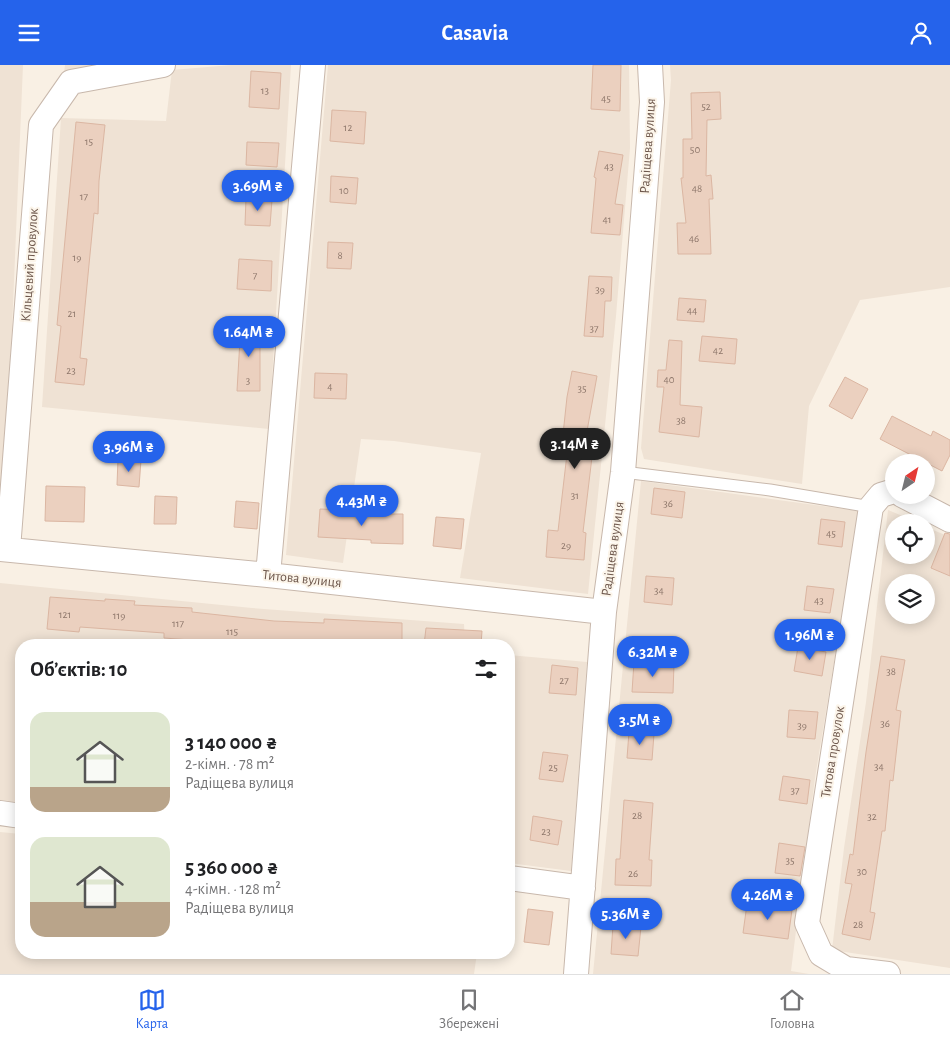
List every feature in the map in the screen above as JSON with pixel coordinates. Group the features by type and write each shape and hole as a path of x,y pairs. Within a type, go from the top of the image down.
{"street":[{"name":"Кільцевий провулок","path":"4,549 41,125 71,82 163,65"},
{"path":"268,575 312,65"},
{"name":"Радіщева вулиця","path":"576,974 604,612 623,471 652,102 650,65"},
{"path":"871,507 881,495 885,494"},
{"path":"919,504 950,520"},
{"name":"Титова провулок","path":"871,507 807,923 821,954 846,969 888,974"},
{"name":"Титова вулиця","path":"4,549 268,575 604,612"},
{"path":"0,813 15,815"},
{"path":"515,879 583,888"}],"lane":[{"path":"623,471 770,490 871,507"}],"shaded area":[{"path":"0,65 23,65 4,521 0,521"},
{"path":"65,65 103,65 64,73"},
{"path":"231,65 291,65 269,429 42,407 61,118 166,121 172,70"},
{"path":"328,65 629,65 630,148 616,316 588,594 460,578 481,453 394,441 361,439 343,563 286,555"},
{"path":"670,65 950,65 950,287 860,300 809,406 802,484 644,459 641,448 671,80"},
{"path":"641,481 859,511 815,778 791,971 809,974 593,974"},
{"path":"888,510 898,514 888,514"},
{"path":"935,531 950,537 950,968 832,950 844,848 866,702 885,536 885,564 935,564"},
{"path":"0,583 252,608 464,624 465,639 15,639 15,803 0,801"},
{"path":"515,656 587,662 571,871 515,864"},
{"path":"0,832 15,833 15,959 476,959 474,974 0,974"}],"building":[{"path":"593,65 621,65 620,111 591,109"},
{"path":"251,71 281,73 279,109 249,107"},
{"path":"720,92 721,119 707,120 706,176 711,175 713,199 709,199 711,254 678,254 677,223 686,223 681,178 683,178 683,139 692,139 691,93"},
{"path":"332,110 366,112 364,144 330,141"},
{"path":"76,122 105,125 99,181 98,214 94,213 80,358 87,359 84,385 55,382 61,326 57,325"},
{"path":"247,142 279,143 277,167 246,165"},
{"path":"599,151 623,155 615,204 623,205 620,235 591,233 596,178 594,177"},
{"path":"331,176 358,178 356,204 330,202"},
{"path":"246,198 272,200 270,226 245,225"},
{"path":"328,242 353,243 351,269 327,268"},
{"path":"239,259 272,261 271,291 237,289"},
{"path":"589,276 612,277 611,301 605,301 603,337 584,336"},
{"path":"679,298 706,300 704,322 677,320"},
{"path":"241,322 260,322 260,391 237,391"},
{"path":"702,336 737,339 735,364 699,361"},
{"path":"669,340 682,341 680,405 702,407 699,437 659,432 664,387 657,387 658,370 666,370"},
{"path":"572,371 597,376 587,431 598,432 595,457 592,457 583,532 586,533 584,560 546,557 548,530 558,531 567,454 561,453"},
{"path":"315,373 347,374 346,399 314,398"},
{"path":"845,377 868,389 852,419 829,406"},
{"path":"892,416 931,436 933,431 950,440 950,455 942,471 935,467 935,454 909,454 880,439"},
{"path":"118,459 141,460 139,487 117,485"},
{"path":"46,486 85,487 84,522 45,521"},
{"path":"654,488 685,492 682,518 651,514"},
{"path":"155,496 177,497 176,524 154,524"},
{"path":"236,501 259,503 257,529 234,527"},
{"path":"320,509 347,510 347,514 403,514 403,544 371,543 371,540 318,537"},
{"path":"436,517 464,519 461,549 433,546"},
{"path":"821,519 845,522 842,547 818,544"},
{"path":"945,533 950,534 950,576 931,568 933,564 935,564 935,558"},
{"path":"646,576 674,578 672,605 644,602"},
{"path":"807,586 834,589 830,613 804,610"},
{"path":"50,597 135,601 134,605 192,608 192,612 274,621 324,623 324,619 402,623 402,639 177,639 164,638 164,633 80,627 79,632 47,629"},
{"path":"426,628 482,631 481,639 425,639"},
{"path":"798,647 826,652 822,676 794,671"},
{"path":"881,656 905,660 896,710 901,711 893,781 890,780 885,831 882,831 870,912 875,913 870,940 842,934 852,884 845,883 850,854 853,855"},
{"path":"634,662 674,664 673,693 632,692"},
{"path":"552,665 578,668 576,695 549,693"},
{"path":"789,710 818,712 815,739 787,737"},
{"path":"629,732 654,734 652,760 627,758"},
{"path":"543,752 568,755 563,782 539,779"},
{"path":"783,776 810,780 807,804 779,800"},
{"path":"624,800 653,803 649,860 652,860 651,886 615,885 616,859 620,859"},
{"path":"533,816 562,821 558,845 530,840"},
{"path":"779,843 805,847 800,876 775,873"},
{"path":"747,904 792,910 788,939 743,933"},
{"path":"528,909 553,912 549,945 524,942"},
{"path":"613,925 641,927 638,956 611,954"}]}
